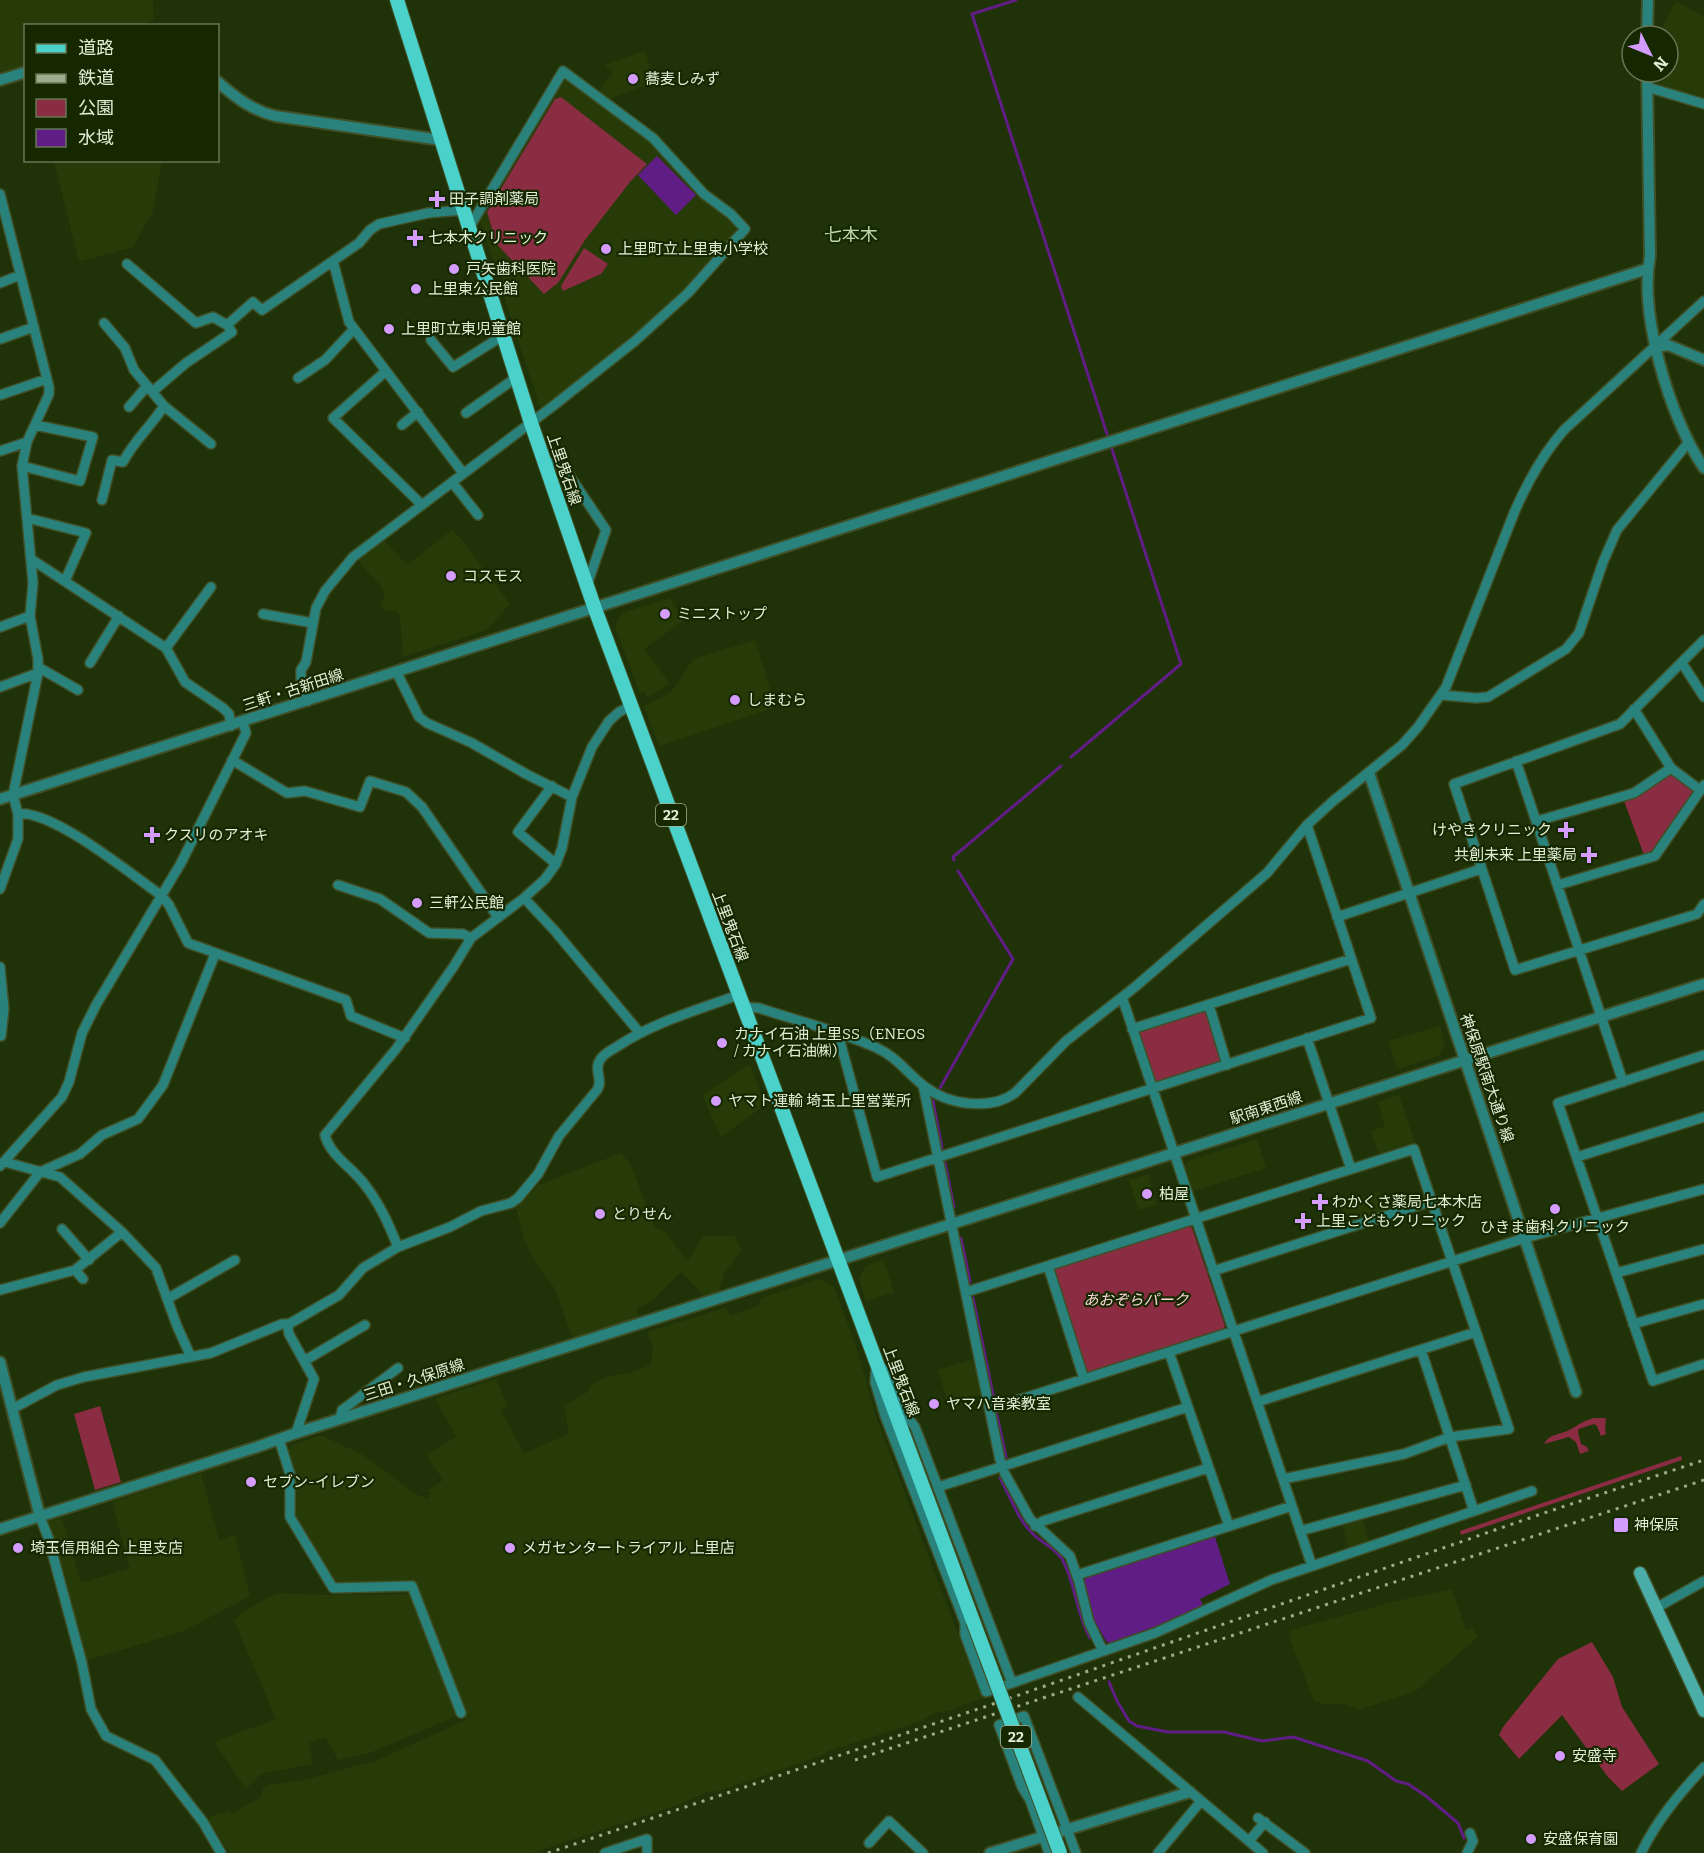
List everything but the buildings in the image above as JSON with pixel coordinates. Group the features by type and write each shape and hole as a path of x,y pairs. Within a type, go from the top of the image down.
{"main road":[{"name":"上里鬼石線","path":"397,0 531,423 595,609 1060,1853"},
{"path":"1640,1573 1704,1711"}],"street":[{"path":"1647,24 1648,0"},
{"path":"308,701 300,678 301,670 306,662 320,597 353,557 608,363 688,293 745,229 731,214 704,194 653,138 563,71 469,228"},
{"path":"0,80 24,73"},
{"path":"219,83 245,104 260,112 441,140"},
{"path":"1704,104 1647,87 1650,255 1647,270 1648,297 1656,346 1669,395 1688,443 1704,468"},
{"path":"0,194 49,394 27,442 22,466 33,583 30,616 38,670 13,795 18,814 18,839 0,889"},
{"path":"226,326 253,302 262,310 359,243 370,230 379,224 428,213 463,210"},
{"path":"333,261 346,314 354,330 463,473"},
{"path":"127,264 196,322 213,317 232,332 149,389 129,407"},
{"name":"三軒・古新田線","path":"0,799 1647,270"},
{"path":"0,283 20,275"},
{"path":"12,1410 46,1390 84,1377 211,1353 282,1324 289,1324 339,1295 363,1268 398,1247 450,1227 481,1211 511,1203 538,1174 559,1136 600,1086 597,1067 599,1061 639,1032 740,1001 878,1048 940,1096 982,1104 1006,1100 1066,1041 1122,997 1267,873 1307,825 1402,745 1418,727 1450,678 1514,513 1548,448 1564,430 1704,301"},
{"path":"104,323 125,348 134,370 164,406 211,444"},
{"path":"0,339 34,327"},
{"path":"298,378 325,360 354,330"},
{"path":"431,340 453,368 504,335"},
{"path":"1656,346 1668,345 1704,360"},
{"path":"386,371 333,418 422,505"},
{"path":"466,413 517,377"},
{"path":"0,395 47,379"},
{"path":"102,500 112,460 123,462 133,444 153,423 164,406"},
{"path":"402,425 418,412"},
{"path":"22,466 80,481 93,437 35,425"},
{"path":"0,451 27,442"},
{"path":"1441,695 1476,699 1488,697 1566,649 1579,633 1603,562 1617,530 1688,443"},
{"path":"545,463 558,462 563,466 606,530 587,585"},
{"path":"452,482 478,515"},
{"path":"27,518 86,533 65,581"},
{"path":"31,559 166,648 185,682 223,708 229,714 231,726"},
{"path":"166,648 211,587"},
{"path":"263,614 313,622"},
{"path":"0,627 30,616"},
{"path":"90,663 119,616"},
{"path":"1704,640 1620,724 1454,784 1515,970 1697,914 1704,904"},
{"path":"1682,663 1704,697"},
{"path":"0,687 38,670"},
{"path":"38,670 78,690"},
{"path":"397,673 419,717 427,723 472,743 572,797"},
{"path":"398,1247 382,1211 364,1184 327,1146 325,1135 405,1038 471,938 497,916 524,898 545,879 556,864 562,848 572,797 600,732 619,712 631,706"},
{"path":"1558,885 1655,856 1702,788 1671,768 1634,709"},
{"path":"191,1357 156,1268 123,1232 60,1177 2,1164 62,1097 69,1082 82,1033 96,1005 194,838 246,733 243,722"},
{"path":"232,760 288,793 305,791 360,807 370,781 406,792 422,807 497,916"},
{"path":"1516,761 1623,1082"},
{"path":"1537,821 1634,793 1671,768"},
{"name":"神保原駅南大通り線","path":"1369,773 1576,1392"},
{"path":"552,786 518,832 556,864"},
{"path":"18,814 31,815 72,832 162,896 188,943 346,1000 351,1016 405,1038"},
{"path":"838,1034 877,1177 1371,1018 1307,825"},
{"path":"1337,917 1481,868"},
{"path":"338,885 380,899 429,933 463,934 471,938"},
{"path":"524,898 639,1032"},
{"path":"0,1223 40,1172 80,1154 102,1135 138,1119 164,1084 215,954"},
{"path":"1132,1029 1351,959"},
{"path":"0,967 1,1036"},
{"name":"駅南東西線","path":"838,1262 1704,984"},
{"path":"1122,997 1312,1566"},
{"path":"1209,1005 1227,1065"},
{"path":"1307,1038 1351,1169"},
{"path":"1704,1055 1558,1103 1653,1382 1704,1364"},
{"path":"923,1085 1002,1467 1035,1526 1070,1556 1089,1622 1103,1651"},
{"path":"1577,1157 1704,1117"},
{"path":"966,1292 1414,1149 1509,1429 1450,1437 1404,1455 1283,1479"},
{"path":"990,1409 1525,1238 1704,1189"},
{"path":"1213,1271 1432,1201"},
{"path":"62,1229 89,1260"},
{"path":"0,1290 75,1270 123,1232"},
{"path":"1616,1273 1704,1249"},
{"path":"167,1299 235,1260"},
{"name":"三田・久保原線","path":"0,1529 838,1262"},
{"path":"1048,1266 1084,1379"},
{"path":"75,1270 84,1279"},
{"path":"1633,1324 1704,1304"},
{"path":"289,1324 289,1334 314,1379 296,1433"},
{"path":"304,1361 365,1325"},
{"path":"1257,1402 1476,1332"},
{"path":"1421,1350 1474,1511"},
{"path":"1169,1352 1229,1526"},
{"path":"0,1362 40,1517 48,1536 82,1663 91,1709 106,1736 155,1760 203,1822 221,1853"},
{"path":"877,1363 888,1374 905,1414 915,1427 1012,1683"},
{"path":"877,1363 875,1382 885,1416 965,1623 966,1638 986,1692 1155,1633 1271,1580 1532,1491"},
{"path":"340,1419 342,1410 398,1368"},
{"path":"938,1488 1188,1407"},
{"path":"279,1439 290,1474 290,1517 333,1588 412,1586 461,1713"},
{"path":"1035,1526 1042,1521 1208,1468"},
{"path":"1300,1531 1466,1485"},
{"path":"1077,1575 1292,1506"},
{"path":"1656,1608 1704,1581"},
{"path":"1078,1697 1263,1853"},
{"path":"1049,1853 999,1725 1024,1716 1076,1853"},
{"path":"1641,1853 1653,1828 1704,1767"},
{"path":"990,1853 1190,1792"},
{"path":"1158,1853 1201,1801"},
{"path":"1249,1841 1262,1820 1305,1853"},
{"path":"869,1843 889,1821 923,1853"},
{"path":"1467,1853 1473,1841 1470,1833"},
{"path":"605,1853 647,1839 647,1853"}],"shaded area":[{"path":"0,0 153,0 154,20 144,24 24,24 24,65 0,74"},
{"path":"1676,1 1704,17 1704,101 1656,86 1656,84 1680,84 1680,24 1664,24"},
{"path":"645,51 655,82 608,99 598,91 613,72 604,65"},
{"name":"上里町立上里東小学校","path":"566,77 651,142 739,227 739,231 685,290 635,335 541,411 502,290 505,288 499,269 496,269 479,217 562,78"},
{"path":"54,162 162,162 153,211 133,247 79,262"},
{"path":"452,530 510,604 487,630 403,657 400,617 397,612 381,609 383,589 357,559 384,540 407,565"},
{"path":"670,598 683,621 644,649 670,683 647,698 644,692 640,694 615,627 622,613"},
{"path":"755,640 776,707 659,746 644,706 666,695 675,687 693,659"},
{"path":"1440,1026 1445,1043 1439,1056 1397,1069 1388,1041"},
{"path":"750,1064 765,1105 721,1137 702,1095"},
{"path":"1399,1095 1415,1143 1379,1154 1371,1131 1385,1126 1378,1102"},
{"path":"1257,1139 1266,1168 1193,1191 1185,1165 1187,1161"},
{"path":"621,1153 631,1165 655,1227 666,1232 687,1261 704,1236 735,1236 741,1251 724,1273 719,1292 705,1296 681,1272 651,1302 637,1308 639,1317 575,1338 571,1335 555,1289 536,1263 524,1239 516,1207 539,1185"},
{"path":"1148,1174 1157,1204 1139,1210 1129,1180"},
{"path":"1380,1191 1386,1211 1347,1223 1341,1204"},
{"path":"884,1260 894,1292 866,1301 859,1279 865,1266"},
{"path":"819,1279 834,1287 857,1349 877,1419 982,1698 757,1778 715,1792 710,1791 680,1804 532,1853 229,1853 209,1820 211,1816 229,1811 231,1814 261,1797 263,1789 268,1785 304,1780 375,1761 466,1720 415,1584 334,1584 296,1519 294,1477 288,1451 292,1445 321,1435 363,1455 416,1494 428,1499 431,1493 427,1491 443,1480 426,1455 456,1437 435,1398 496,1379 507,1406 501,1410 524,1453 569,1434 564,1406 589,1391 590,1386 606,1377 633,1372 650,1365 653,1349 647,1332 724,1308 732,1315 758,1306 761,1298"},
{"path":"975,1358 982,1394 948,1404 938,1370"},
{"path":"201,1473 219,1540 235,1535 250,1596 184,1631 85,1661 48,1521 62,1518 81,1583 130,1568 112,1502"},
{"path":"1362,1516 1369,1542 1348,1548 1342,1522"},
{"path":"1452,1589 1466,1630 1473,1628 1478,1637 1421,1687 1414,1692 1358,1710 1345,1704 1324,1704 1314,1701 1289,1638 1291,1630 1392,1602"},
{"path":"280,1593 408,1594 412,1597 456,1713 455,1717 372,1752 338,1760 326,1737 309,1743 313,1764 261,1774 246,1789 214,1742 276,1719 234,1620 242,1613"}],"green space":[{"path":"561,97 647,164 585,240 558,283 544,294 488,235 492,229 487,212 555,99"},
{"path":"584,248 608,264 601,274 563,291 561,286"},
{"path":"1671,772 1694,788 1695,794 1652,852 1644,855 1624,801"},
{"path":"1203,1011 1207,1013 1222,1059 1220,1063 1158,1083 1154,1081 1139,1035 1141,1031"},
{"name":"あおぞらパーク","path":"1188,1226 1192,1228 1225,1326 1223,1330 1090,1372 1086,1370 1054,1272 1056,1268"},
{"path":"100,1406 121,1482 95,1490 74,1414"},
{"path":"1594,1418 1606,1418 1606,1434 1601,1436 1594,1424 1579,1429 1581,1444 1589,1451 1580,1454 1576,1442 1569,1437 1544,1444 1553,1436"},
{"path":"1681,1456 1682,1460 1461,1535 1460,1531"},
{"path":"1592,1642 1613,1677 1622,1707 1659,1764 1622,1791 1608,1777 1562,1715 1519,1759 1499,1735 1558,1659"}],"water":[{"path":"657,156 696,195 676,215 638,175"},
{"path":"1215,1537 1230,1584 1200,1599 1203,1605 1154,1627 1109,1643 1106,1641 1094,1620 1084,1580 1087,1577"}],"waterway":[{"path":"1016,0 972,14 1181,664 1071,757"},
{"path":"954,860 953,857 1061,766"},
{"path":"940,1088 1013,959 958,871"},
{"path":"933,1101 942,1148"},
{"path":"945,1163 954,1207"},
{"path":"961,1238 970,1282"},
{"path":"973,1298 994,1399"},
{"path":"997,1415 1006,1457"},
{"path":"1000,1478 1028,1528 1062,1559 1090,1638"},
{"path":"1109,1682 1129,1721 1137,1726 1168,1732 1224,1732 1262,1741 1293,1737 1368,1761 1396,1781 1408,1784 1426,1796 1458,1823 1464,1838"}],"railway":[{"path":"548,1853 993,1704 1544,1513 1704,1460"},
{"path":"855,1760 1704,1480"}],"place":[{"name":"蕎麦しみず","path":"633,79"},
{"name":"田子調剤薬局","path":"437,199"},
{"name":"七本木クリニック","path":"415,238"},
{"name":"上里町立上里東小学校","path":"606,249"},
{"name":"戸矢歯科医院","path":"454,269"},
{"name":"上里東公民館","path":"416,289"},
{"name":"上里町立東児童館","path":"389,329"},
{"name":"コスモス","path":"451,576"},
{"name":"ミニストップ","path":"665,614"},
{"name":"しまむら","path":"735,700"},
{"name":"けやきクリニック","path":"1566,830"},
{"name":"クスリのアオキ","path":"152,835"},
{"name":"共創未来 上里薬局","path":"1589,855"},
{"name":"三軒公民館","path":"417,903"},
{"name":"カナイ石油 上里SS（ENEOS / カナイ石油㈱）","path":"722,1043"},
{"name":"ヤマト運輸 埼玉上里営業所","path":"716,1101"},
{"name":"柏屋","path":"1147,1194"},
{"name":"わかくさ薬局七本木店","path":"1320,1202"},
{"name":"ひきま歯科クリニック","path":"1555,1209"},
{"name":"とりせん","path":"600,1214"},
{"name":"上里こどもクリニック","path":"1303,1221"},
{"name":"ヤマハ音楽教室","path":"934,1404"},
{"name":"セブン-イレブン","path":"251,1482"},
{"name":"神保原","path":"1621,1525"},
{"name":"埼玉信用組合 上里支店","path":"18,1548"},
{"name":"メガセンタートライアル 上里店","path":"510,1548"},
{"name":"安盛寺","path":"1560,1756"},
{"name":"安盛保育園","path":"1531,1839"}],"district":[{"name":"七本木","path":"851,235"}]}
